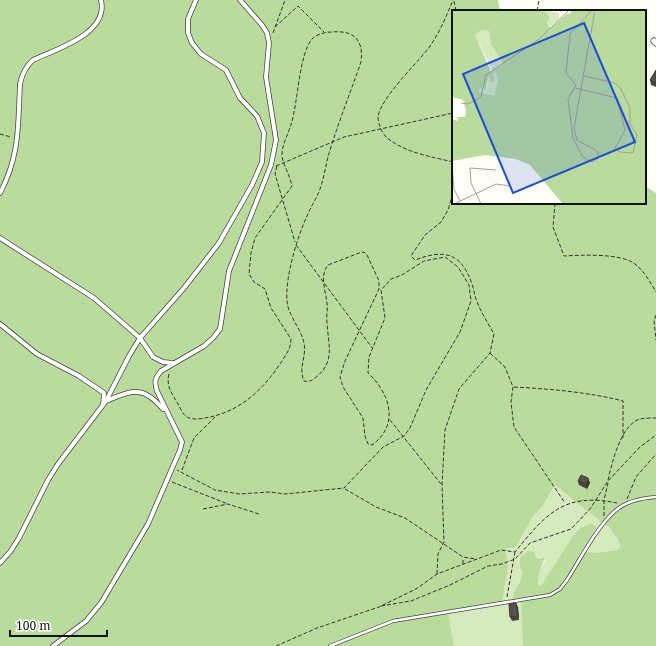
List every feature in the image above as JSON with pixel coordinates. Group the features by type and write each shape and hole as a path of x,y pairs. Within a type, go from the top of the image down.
{"street":[{"path":"0,193 12,168 18,138 20,84 22,75 27,65 33,60 90,31 98,23 101,12 101,0"},
{"path":"0,563 10,552 19,538 48,480 58,464 90,424 104,403 140,338 184,288 219,243 252,185 262,162 264,133 257,116 240,98 226,70 201,54 192,43 188,33 188,19 196,0"},
{"path":"53,646 86,621 101,603 148,524 180,450 182,442 167,414 155,384 157,376 162,371 204,346 214,338 220,329 229,271 271,165 276,140 266,77 270,43 267,33 262,25 240,0"},
{"path":"0,238 94,298 140,338 153,357 164,362 174,364"},
{"path":"0,324 20,338 36,354 79,376 104,393 104,403"},
{"path":"104,403 131,391 140,392 153,397 167,414"}],"lane":[{"path":"330,646 393,620 505,604 550,595 560,589 606,522 616,511 641,498 656,497"}],"path":[{"path":"270,43 285,0"},
{"path":"453,0 456,10"},
{"path":"452,162 414,152 390,140 380,129 378,117 383,103 429,48 444,21 453,0"},
{"path":"537,10 539,0"},
{"path":"275,27 298,6 324,32"},
{"path":"169,372 167,380 170,390 184,415 188,418 200,419 216,416 233,410 252,398 275,373 289,350 291,339 271,308 265,288 254,282 249,274 250,253 255,238 292,186 282,156 296,108 304,58 312,39 324,32 345,31 352,35 362,52 361,62 332,142 321,188 307,214 295,244 287,284 287,301 304,340 305,349 302,375 304,381 312,381 321,374 327,366 330,352 327,304 323,281 325,269 328,265 364,252 367,255 378,281 379,288 345,361 340,377 343,387 363,418 365,436 368,444 372,445 378,441 387,430 390,420 386,394 378,382 368,373 369,357 385,318 381,290 386,283 424,261 445,257 450,259 458,267 469,285 471,301 460,332 426,390 410,428 404,436 383,447 344,488"},
{"path":"271,165 277,166 344,137 452,113"},
{"path":"0,134 18,138"},
{"path":"277,166 276,174 295,244 373,349"},
{"path":"437,574 438,554 444,542 442,485 445,430 458,389 490,353 494,334 476,299 472,283 464,267 452,255 443,252 415,260 411,256 425,234 441,222 448,210 452,196"},
{"path":"555,204 553,227 564,256 614,257 634,263 648,277 656,292"},
{"path":"656,315 654,322 656,340"},
{"path":"490,353 505,367 513,387 510,402 514,427 565,504"},
{"path":"513,387 550,389 607,397 623,401 623,438"},
{"path":"181,471 194,438 216,416"},
{"path":"606,522 603,511 608,481 613,461 628,427 640,419 656,418"},
{"path":"390,420 442,485"},
{"path":"379,607 411,601 450,585 488,566 502,564 515,559 530,543 571,529 590,509 608,481 640,447 656,435"},
{"path":"505,604 515,559 515,552 546,516 565,504 587,499 604,500 625,505 636,477 656,454"},
{"path":"172,469 181,471 215,490 239,494 270,492 285,494 344,488 376,507 405,518 444,542 463,557 477,559"},
{"path":"167,480 228,504 259,514"},
{"path":"202,509 228,504"},
{"path":"276,646 318,628 379,607 416,589 437,574 462,564 501,550 515,552"},
{"path":"462,564 463,557"}],"green space":[{"path":"0,0 498,0 500,10 452,10 452,204 646,204 646,187 656,193 656,646 523,646 521,601 448,611 454,646 0,646","holes":["555,485 609,527 618,540 620,546 617,550 605,552 591,552 584,550 597,528 591,523 580,528 573,536 541,586 538,586 539,573 545,557 537,559 534,552 528,551 520,557 520,568 523,572 513,594 512,602 502,603 508,568 506,548 513,548 517,545 532,518 542,507"]},
{"path":"555,485 609,527 618,540 620,546 617,550 605,552 591,552 584,550 596,530 591,523 580,528 573,536 541,586 538,586 539,573 545,560 541,557 537,559 535,557 517,586 512,602 502,604 508,568 506,548 517,545 532,518 542,507"},
{"path":"522,601 523,646 454,646 448,611"}],"building":[{"path":"656,70 656,84 650,80"},
{"path":"581,475 588,478 586,484 578,481"},
{"path":"516,603 518,616 510,617 509,604"}]}
